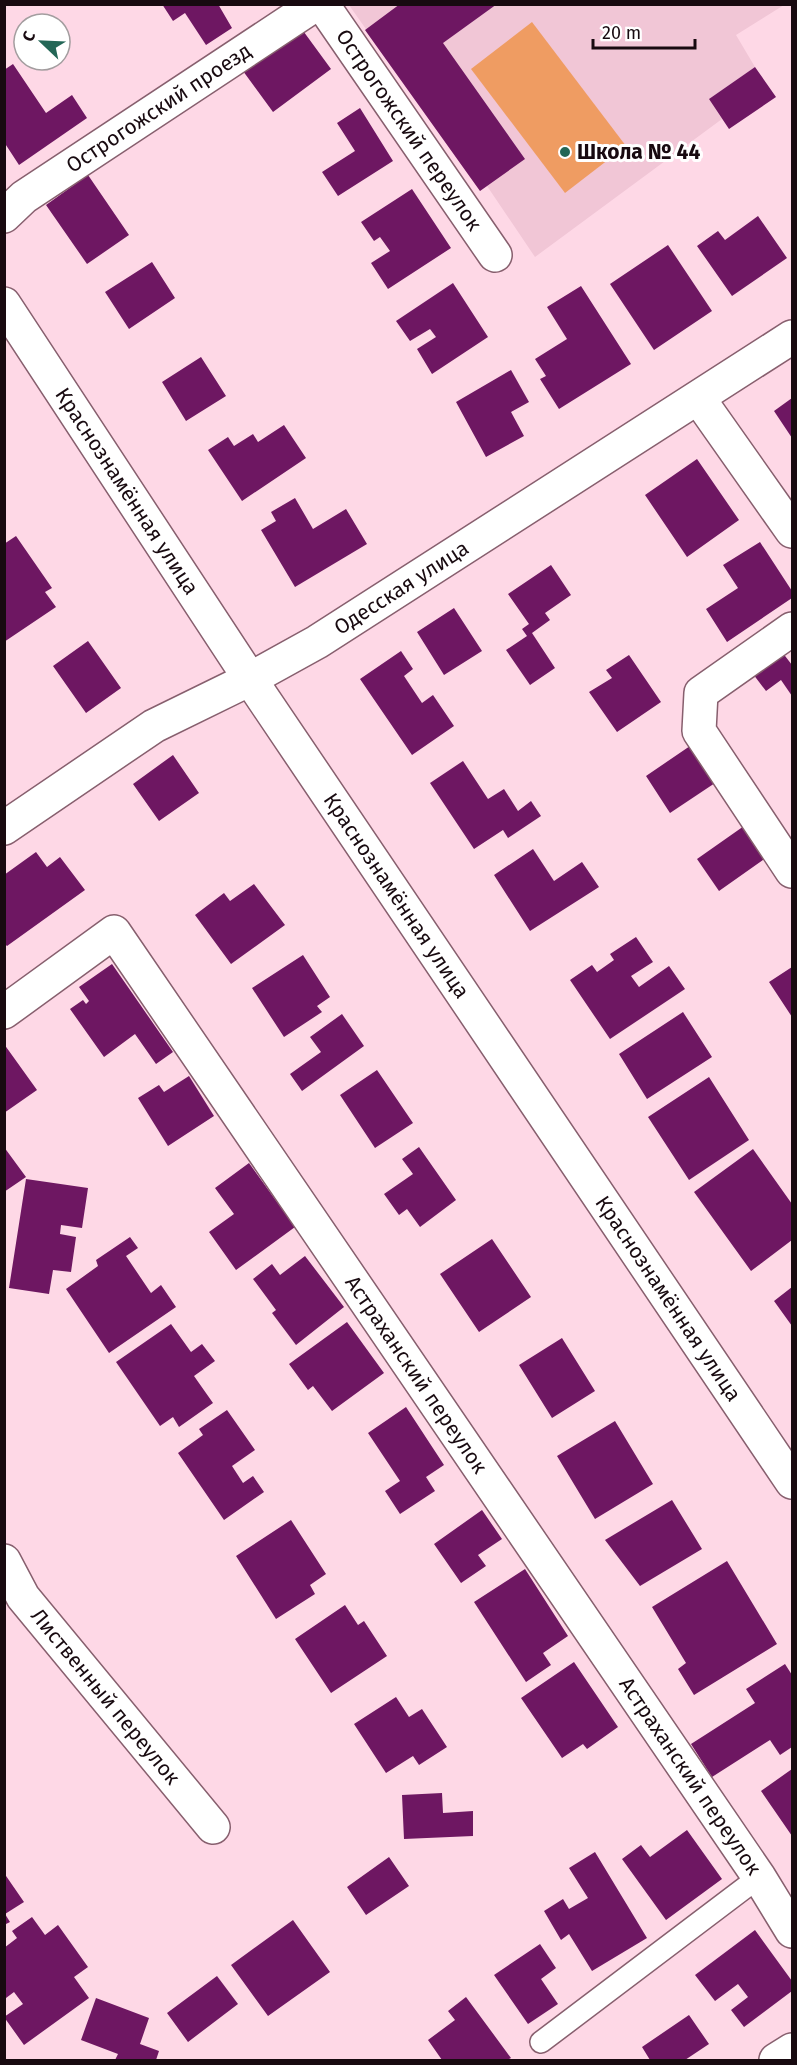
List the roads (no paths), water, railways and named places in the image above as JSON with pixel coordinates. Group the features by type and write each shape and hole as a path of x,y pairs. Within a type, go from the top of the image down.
{"street":[{"name":"Острогожский проезд","path":"4,216 24,197 316,4"},
{"name":"Острогожский переулок","path":"322,4 495,255"},
{"name":"Краснознамённая улица","path":"4,304 250,679 792,1482"},
{"name":"Одесская улица","path":"4,828 154,726 250,679 317,642 699,399 792,336"},
{"path":"699,399 792,531"},
{"path":"792,629 701,693 699,731 792,871"},
{"name":"Астраханский переулок","path":"4,1012 114,932 759,1877 792,1931"},
{"name":"Лиственный переулок","path":"4,1561 14,1604 213,1827"},
{"path":"776,2061 792,2050"}],"lane":[{"path":"542,2042 759,1877"}],"place":[{"name":"Школа № 44","path":"565,152"}]}
